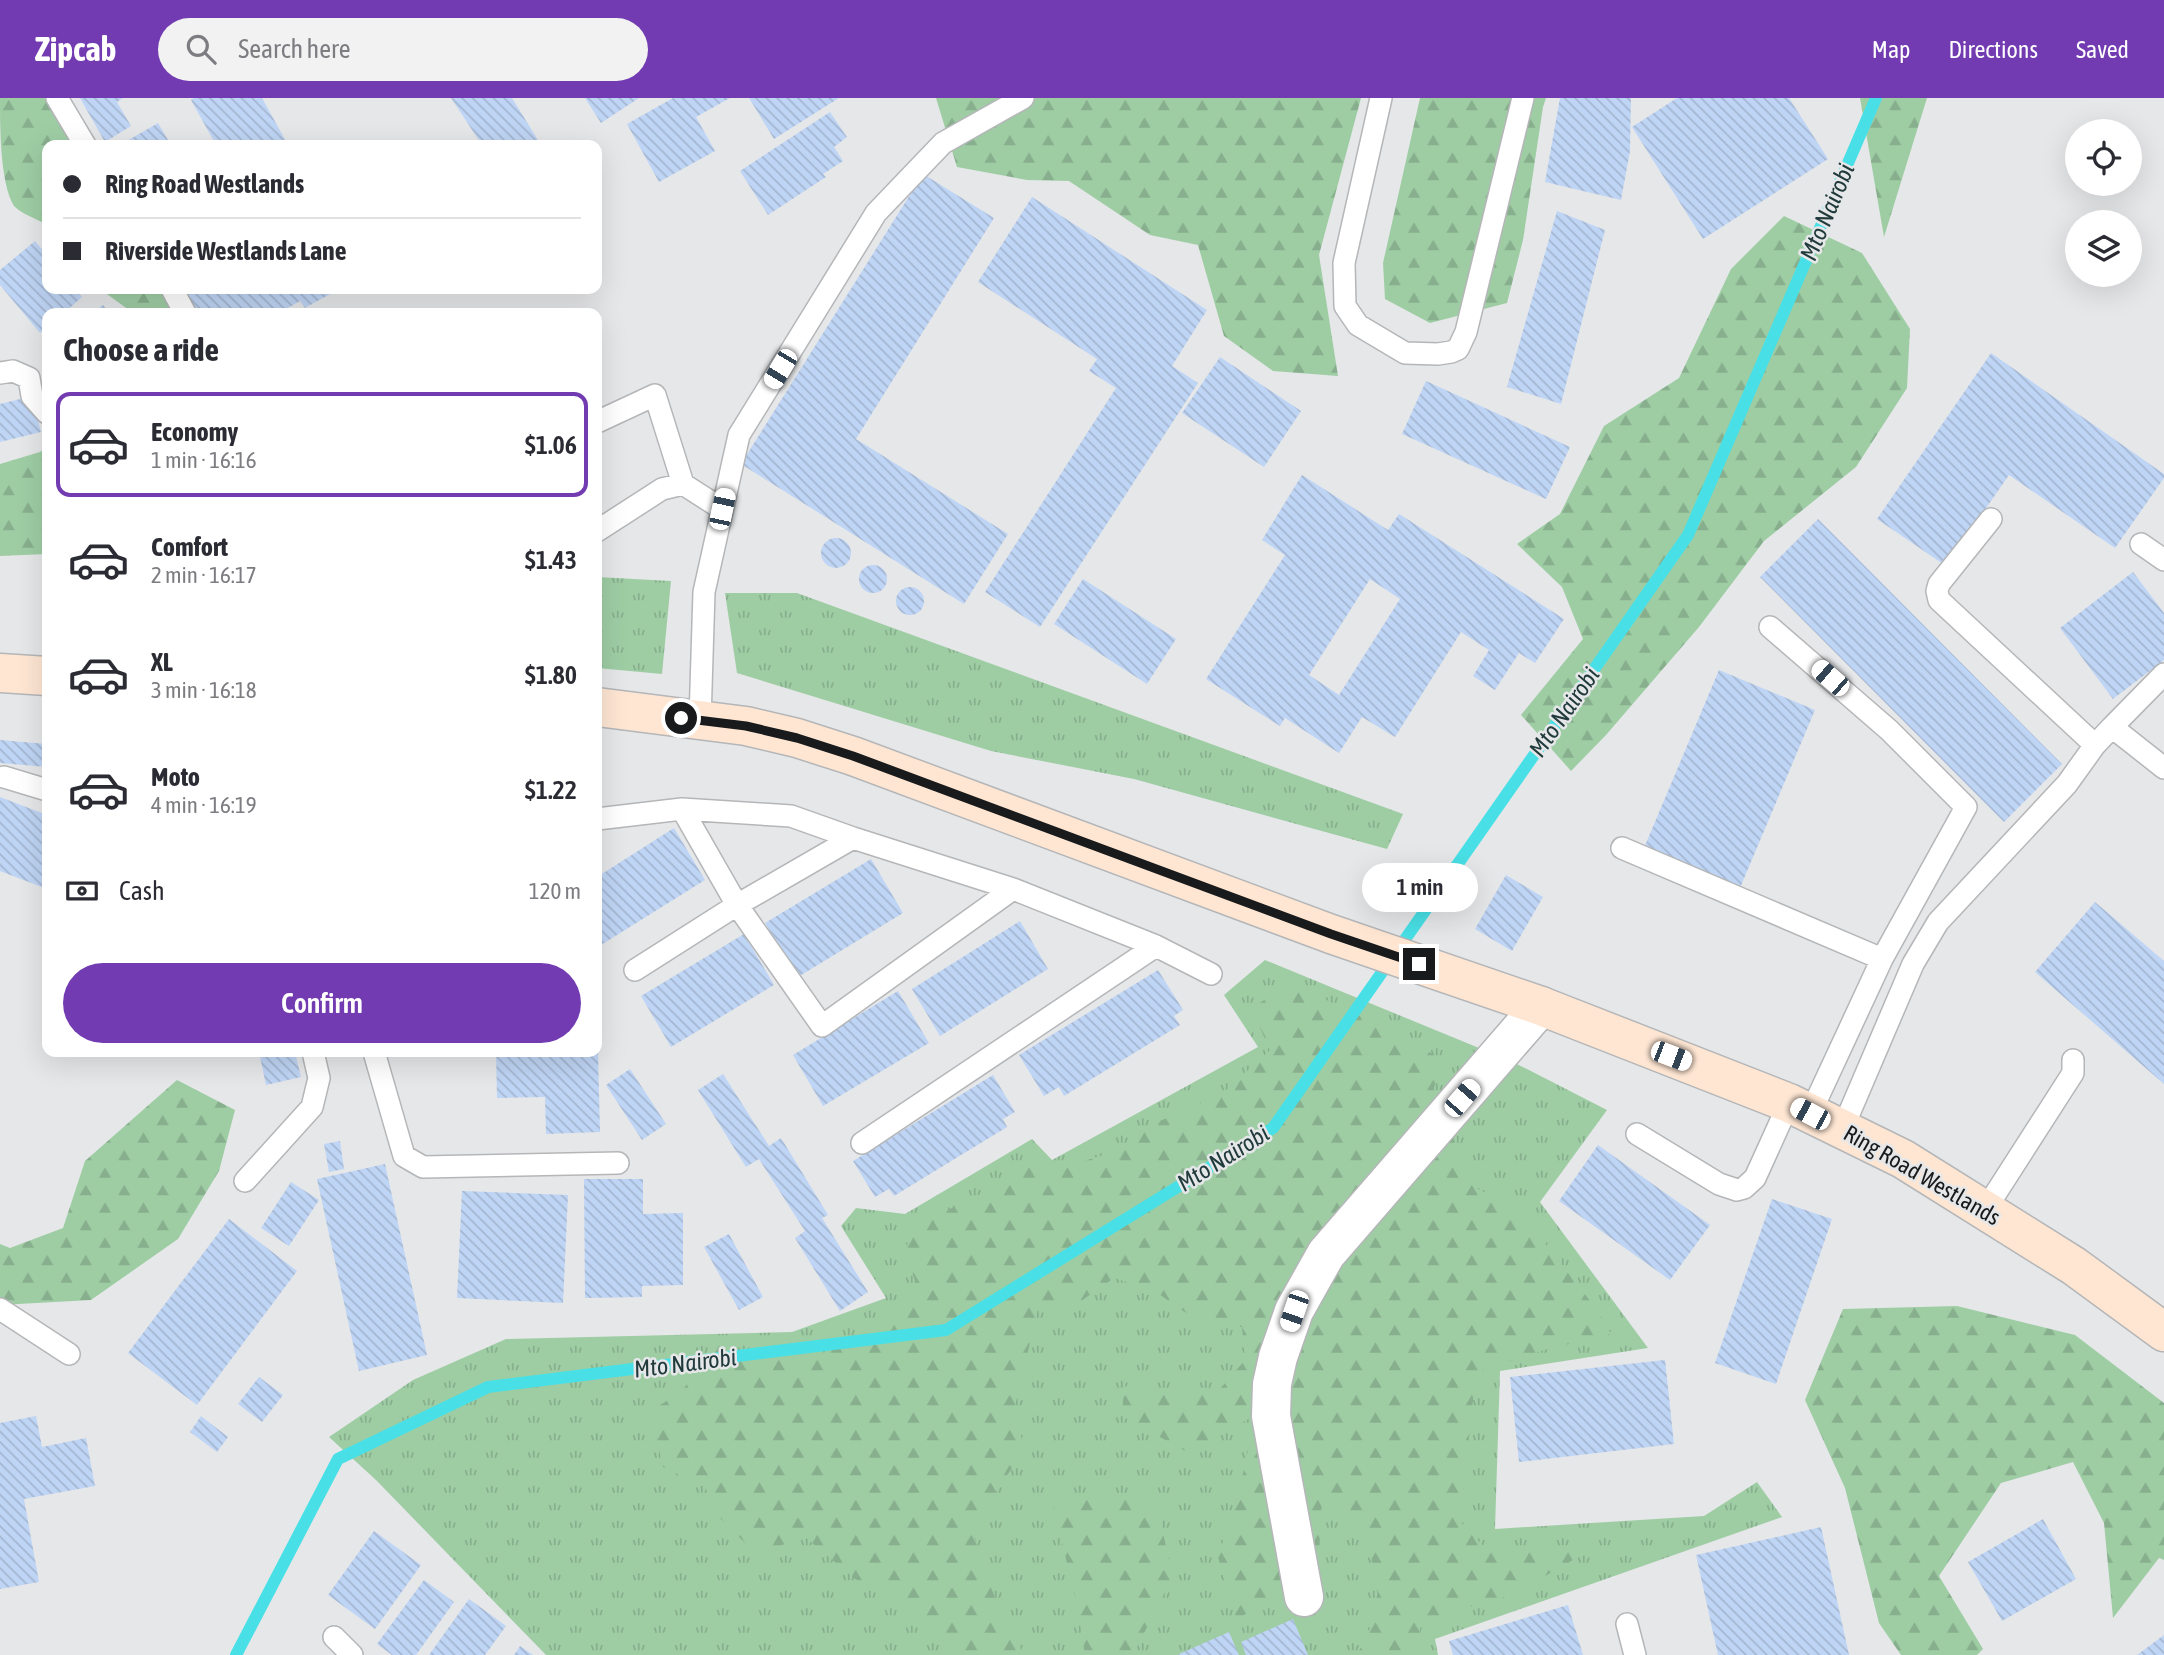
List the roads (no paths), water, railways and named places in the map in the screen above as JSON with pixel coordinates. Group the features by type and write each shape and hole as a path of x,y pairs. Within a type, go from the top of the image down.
{"main road":[{"path":"0,673 42,676"},
{"path":"602,708 700,720"},
{"name":"Ring Road Westlands","path":"700,720 746,726 797,738 853,756 1331,934 1541,1006 1814,1116 1903,1159 2074,1266 2164,1332"}],"street":[{"path":"1304,1598 1271,1416 1275,1370 1294,1311 1326,1254 1541,1006"}],"lane":[{"path":"57,98 82,140"},
{"path":"700,720 704,592 739,435 876,213 943,143 1023,98"},
{"path":"1381,98 1344,263 1345,306 1358,325 1388,345 1405,353 1438,354 1458,349 1466,332 1523,98"},
{"path":"0,373 13,371 29,378 32,396 42,407"},
{"path":"602,420 655,395 683,484 722,509"},
{"path":"602,528 662,489 683,484"},
{"path":"1991,519 1939,584 1939,600 2095,745"},
{"path":"2141,544 2164,560"},
{"path":"1770,627 1889,730 1966,807 1882,959 1814,1116"},
{"path":"1637,1134 1719,1184 1737,1190 1744,1188 1814,1116 1938,922 2067,784 2095,745 2164,674"},
{"path":"2112,727 2164,768"},
{"path":"4,777 42,788"},
{"path":"602,818 682,810 791,816 1013,889 1156,946 1211,974"},
{"path":"682,810 737,905 822,1026 1013,889"},
{"path":"635,970 737,905 853,838"},
{"path":"1622,848 1882,959"},
{"path":"862,1143 1156,946"},
{"path":"245,1181 312,1107 319,1078 314,1057"},
{"path":"375,1057 404,1156 423,1167 618,1163"},
{"path":"1985,1210 2073,1073 2073,1059"},
{"path":"0,1308 69,1354"},
{"path":"1627,1624 1634,1655"},
{"path":"334,1637 352,1655"}],"waterway":[{"name":"Mto Nairobi","path":"236,1655 338,1459 488,1387 946,1330 1273,1128 1688,535 1876,98"}]}
